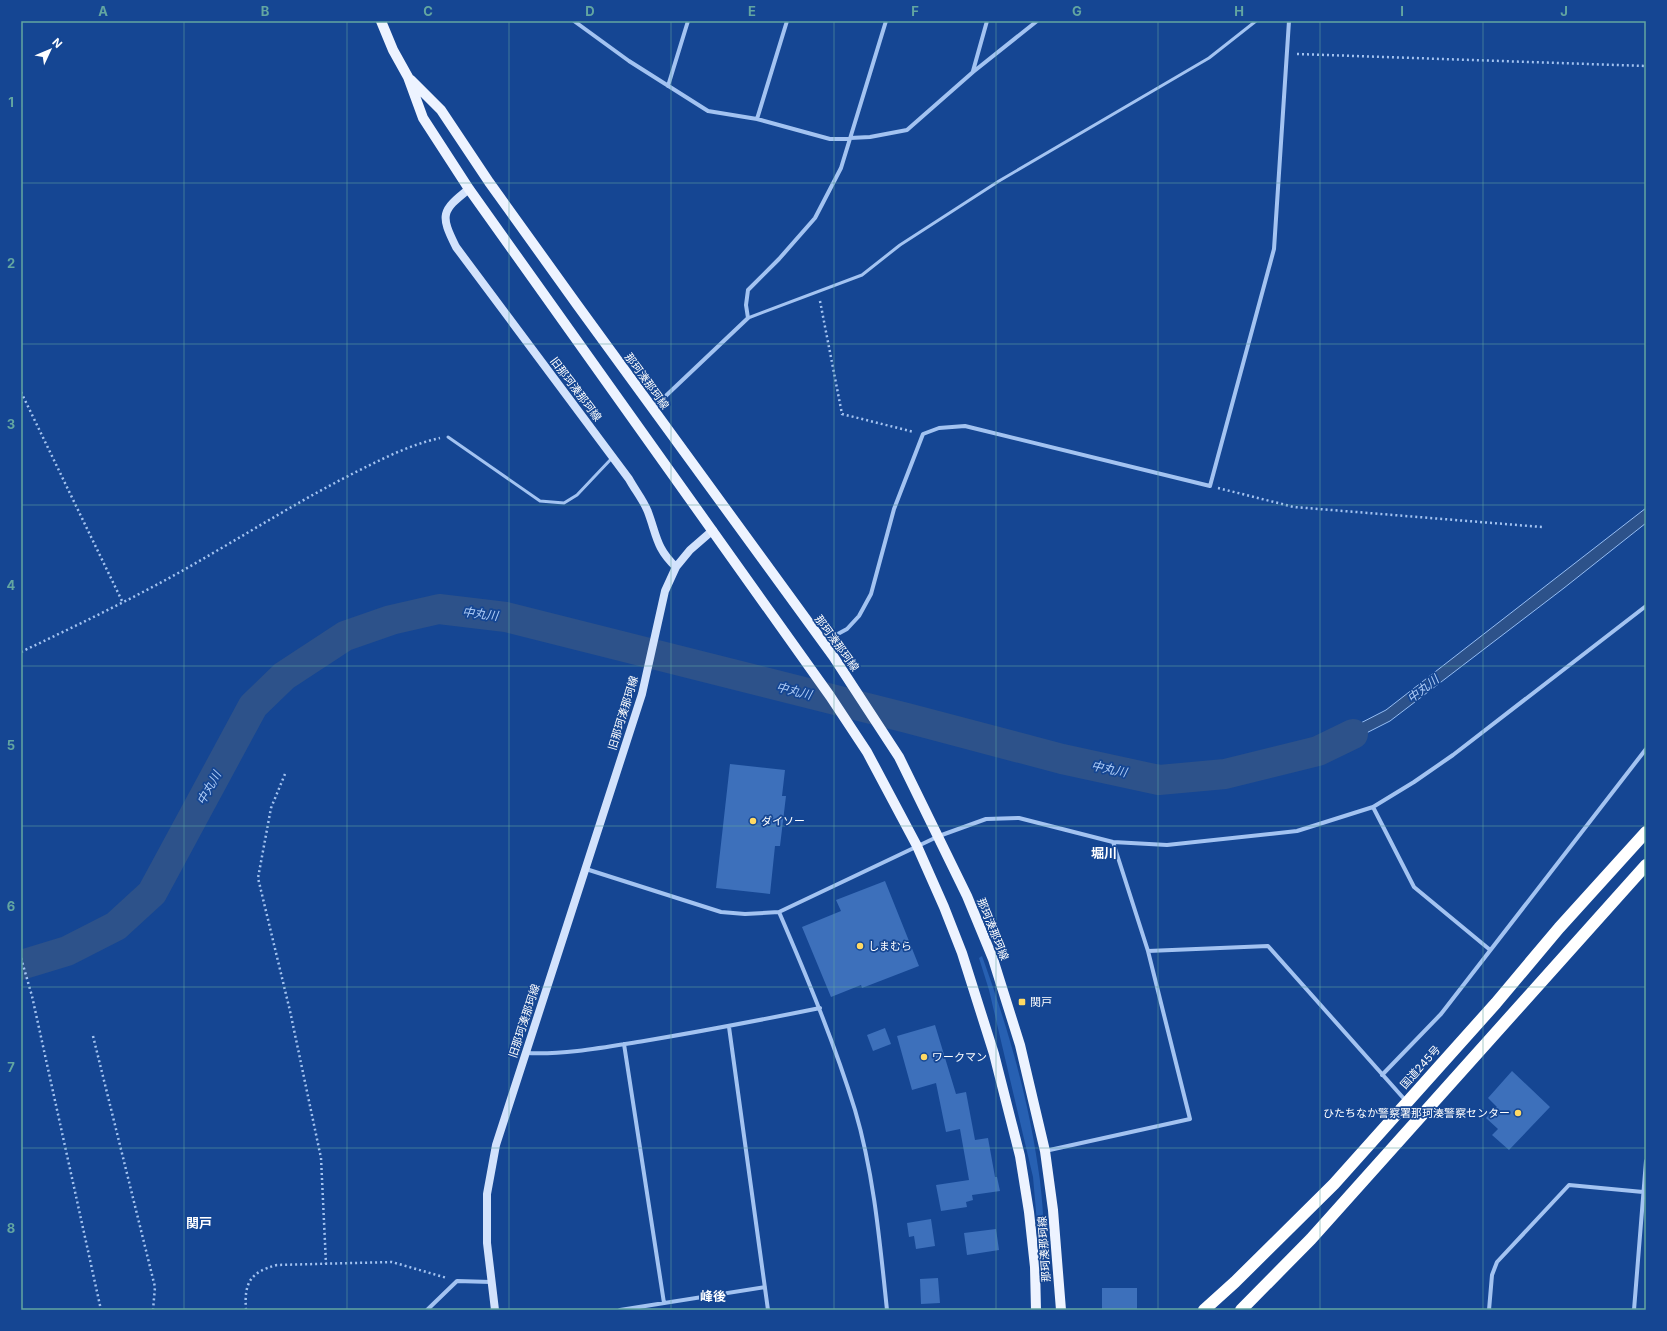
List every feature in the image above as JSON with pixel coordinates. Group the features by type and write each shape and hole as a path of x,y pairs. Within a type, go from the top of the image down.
{"highway":[{"name":"国道245号","path":"1204,1310 1235,1282 1334,1184 1646,832"},
{"path":"1241,1310 1316,1233 1646,865"}],"main road":[{"name":"那珂湊那珂線","path":"381,21 393,50 408,78 423,118 469,189 792,642 867,752 917,846 962,954 994,1054 1021,1163 1029,1212 1035,1267 1036,1310"},
{"name":"那珂湊那珂線","path":"408,78 441,110 489,182 833,656 899,757 939,836 967,896 993,959 1020,1045 1045,1151 1054,1210 1061,1310"}],"street":[{"path":"574,21 623,57 708,111 757,119 830,139 870,137 907,130 973,72 1037,21"},
{"path":"668,86 688,21"},
{"path":"757,119 787,21"},
{"path":"652,408 748,318 746,305 748,290 779,259 815,218 841,168 852,138 886,21"},
{"path":"973,72 987,21"},
{"path":"822,642 847,629 860,616 870,594 894,509 923,434 939,428 964,426 1210,486 1274,249 1289,21"},
{"name":"旧那珂湊那珂線","path":"469,189 454,201 446,211 445,226 456,247 629,479 648,511 658,544 665,557 676,567 665,591 662,610 642,694 496,1144 490,1171 487,1243 495,1310"},
{"path":"676,567 690,550 713,530"},
{"path":"586,869 721,912 745,914 778,912 939,836 986,819 1019,818 1113,842 1166,845 1297,831 1373,806 1414,782 1453,755 1646,606"},
{"path":"1382,1075 1441,1014 1489,949 1646,749"},
{"path":"1373,806 1414,887 1489,949"},
{"path":"1045,1151 1190,1119 1148,951 1113,842"},
{"path":"778,912 820,1008 855,1111 870,1181 887,1310"},
{"path":"1148,951 1268,946 1406,1102"},
{"path":"525,1053 546,1054 624,1044 729,1027 820,1008"},
{"path":"729,1027 768,1310"},
{"path":"624,1044 664,1303"},
{"path":"1634,1310 1646,1161"},
{"path":"1489,1310 1492,1275 1497,1262 1569,1185 1643,1192"},
{"path":"427,1310 457,1281 491,1282"},
{"path":"620,1310 764,1288"}],"lane":[{"path":"748,318 818,293 862,275 900,245 999,181 1209,58 1256,21"},
{"path":"448,437 540,500 564,503 577,494 613,457"}],"path":[{"path":"1287,53 1646,66"},
{"path":"818,293 842,414 923,434"},
{"path":"21,392 123,603"},
{"path":"21,652 123,603 211,554 316,491 392,454 423,442 448,437"},
{"path":"1210,486 1294,507 1542,527"},
{"path":"286,774 271,808 258,878 290,1011 321,1158 326,1264"},
{"path":"21,958 33,1000 101,1310"},
{"path":"94,1036 155,1287 153,1310"},
{"path":"246,1310 245,1295 250,1279 262,1269 277,1265 392,1262 457,1281"}],"shaded area":[{"path":"982,956 1008,1033 1034,1140 1043,1209 1047,1279 1042,1279 1033,1177 989,990 979,958"}],"water":[{"path":"1646,508 1646,523 1564,588 1390,721 1319,757 1316,746 1386,710"}],"building":[{"name":"ダイソー","path":"730,764 785,770 782,796 786,796 780,846 775,846 770,894 716,888"},
{"name":"しまむら","path":"885,881 919,966 862,988 861,985 831,997 802,927 841,911 836,900"},
{"path":"935,1025 956,1094 966,1092 975,1140 988,1138 995,1177 997,1177 1000,1191 972,1195 973,1200 966,1202 967,1207 941,1211 936,1185 969,1180 960,1129 946,1132 936,1083 912,1090 897,1036"},
{"path":"885,1028 891,1044 873,1051 867,1035"},
{"name":"ひたちなか警察署那珂湊警察センター","path":"1512,1071 1550,1107 1509,1150 1492,1135 1498,1129 1486,1118 1497,1107 1488,1098"},
{"path":"931,1219 935,1246 916,1249 914,1236 909,1237 907,1223"},
{"path":"996,1229 999,1250 967,1255 964,1233"},
{"path":"938,1278 940,1303 921,1304 920,1279"},
{"path":"1102,1288 1137,1288 1137,1310 1102,1310"}],"waterway":[{"name":"中丸川","path":"21,965 67,951 116,926 152,893 253,706 284,676 345,636 391,620 439,609 506,617 907,718 1062,759 1159,780 1225,774 1318,751 1353,734"}],"place":[{"name":"ダイソー","path":"753,821"},
{"name":"しまむら","path":"860,946"},
{"name":"関戸","path":"1022,1002"},
{"name":"ワークマン","path":"924,1057"},
{"name":"ひたちなか警察署那珂湊警察センター","path":"1518,1113"}],"district":[{"name":"堀川","path":"1104,853"},
{"name":"関戸","path":"199,1223"},
{"name":"峰後","path":"713,1296"}]}
